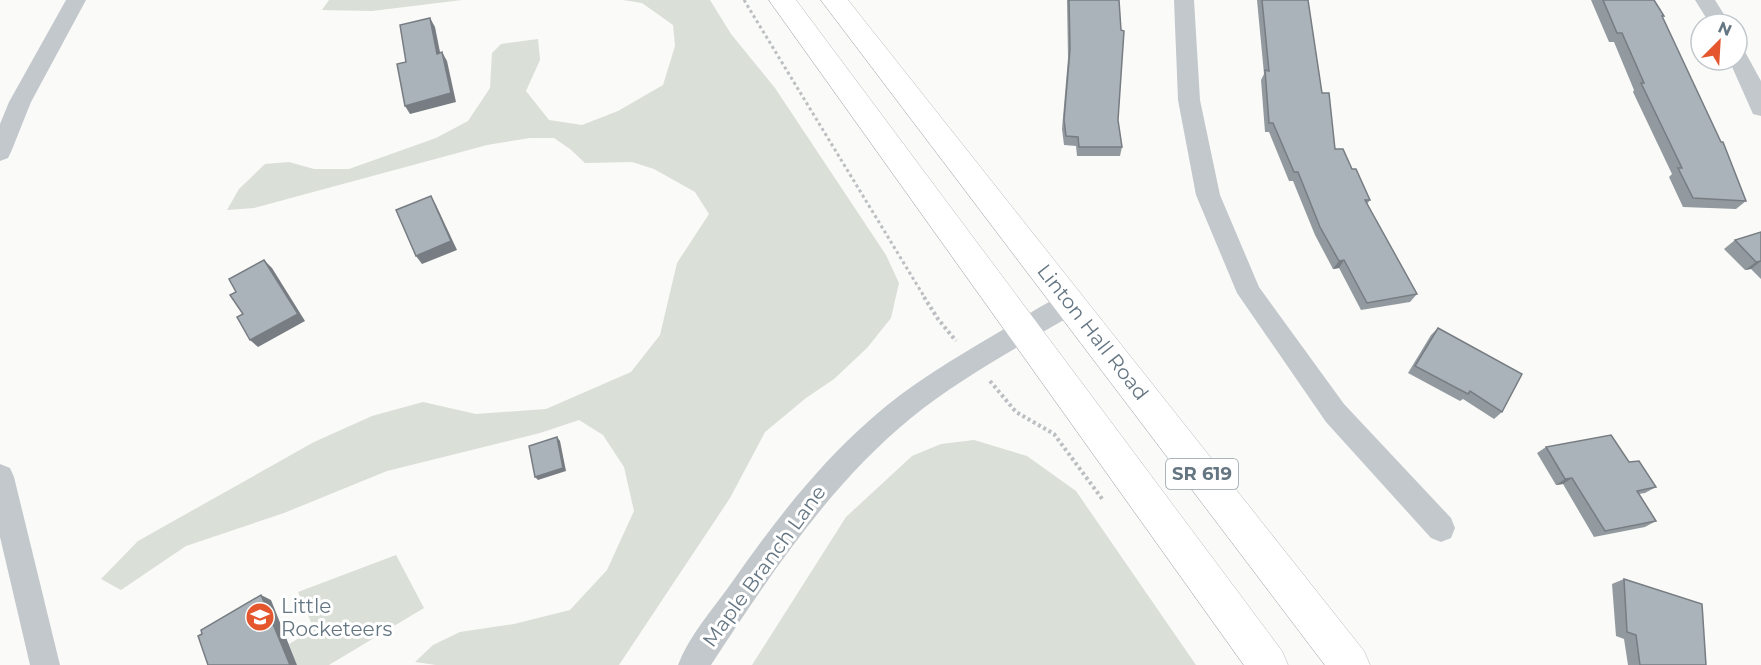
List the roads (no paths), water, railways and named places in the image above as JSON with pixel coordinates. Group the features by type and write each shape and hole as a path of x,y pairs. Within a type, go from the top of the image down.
{"main road":[{"name":"SR 619","path":"782,0 1268,665"},
{"name":"Linton Hall Road","path":"834,0 1350,665"}],"street":[{"path":"0,152 20,102 76,0"},
{"path":"1184,0 1189,100 1208,195 1250,293 1335,413 1441,528"},
{"path":"1756,82 1761,108"},
{"name":"Maple Branch Lane","path":"693,665 782,535 832,474 883,426 916,400 1071,303"},
{"path":"0,477 45,665"}],"place":[{"name":"Little Rocketeers","path":"260,617"}]}
